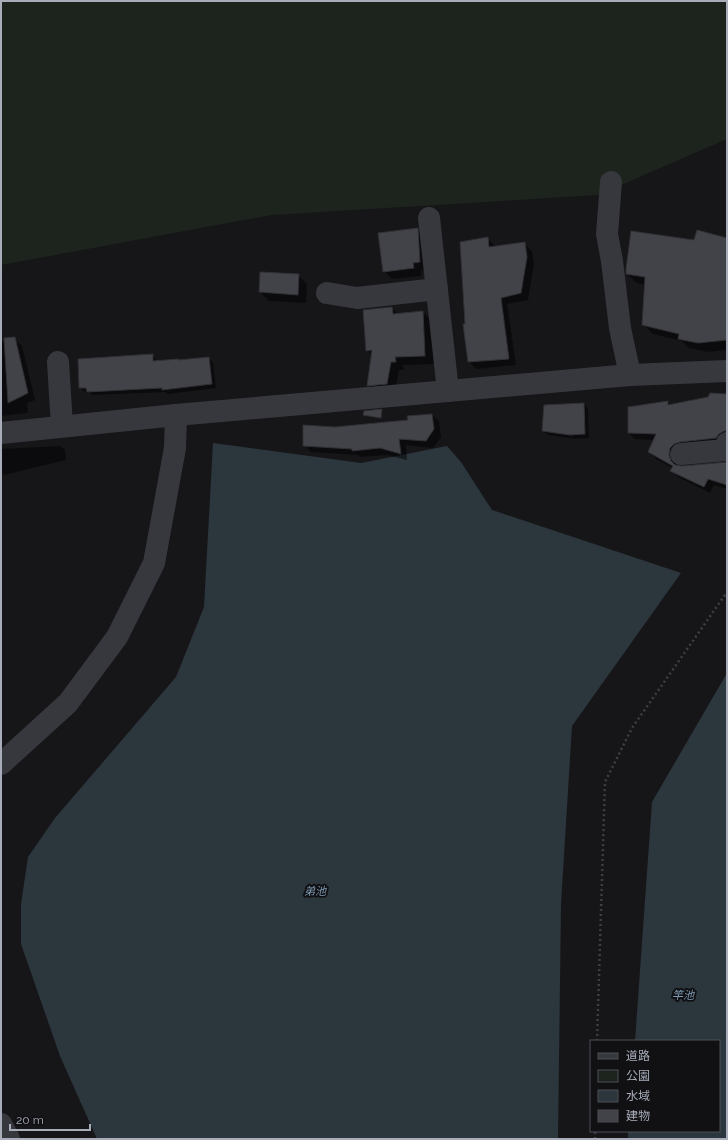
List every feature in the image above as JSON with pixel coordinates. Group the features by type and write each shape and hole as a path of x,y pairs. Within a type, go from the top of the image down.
{"street":[{"path":"611,182 607,234 612,261 620,328 630,375"},
{"path":"429,218 448,392"},
{"path":"327,294 357,298 437,289"},
{"path":"58,362 62,426"},
{"path":"1,433 176,415 630,375 727,371"},
{"path":"1,764 68,704 117,636 154,563 175,448 176,415"},
{"path":"681,454 725,450 727,443"},
{"path":"1,1124 9,1139"}],"path":[{"path":"597,1040 605,782 632,728 727,592"}],"green space":[{"path":"1,1 727,1 727,139 598,195 271,215 1,265"}],"water":[{"name":"弟池","path":"213,443 361,463 447,446 461,462 492,510 681,573 572,726 561,904 558,1139 97,1139 60,1056 21,944 21,904 28,857 55,818 176,677 204,607"},
{"name":"竿池","path":"727,673 727,1139 628,1139 628,1132 720,1132 720,1040 635,1040 652,802"}],"building":[{"path":"418,228 420,262 413,263 414,268 383,272 378,233"},
{"path":"697,230 727,238 727,340 698,343 678,339 679,334 642,325 645,277 626,274 631,231 694,240"},
{"path":"488,237 489,247 525,242 527,257 521,293 501,298 509,359 468,362 463,324 465,324 460,242"},
{"path":"260,272 299,274 298,295 259,292"},
{"path":"392,307 393,314 423,311 425,356 395,357 396,362 391,362 387,384 367,386 372,350 366,351 363,310"},
{"path":"15,337 28,393 8,403 4,338"},
{"path":"153,354 153,361 209,357 212,384 162,390 162,388 87,392 86,388 79,388 78,359"},
{"path":"710,393 727,394 727,431 719,434 716,438 674,444 670,448 669,455 671,461 675,465 682,466 727,462 727,485 708,479 704,487 670,471 673,466 648,452 656,434 628,433 628,407 668,401 668,405 708,397"},
{"path":"584,403 585,434 570,435 542,431 544,405"},
{"path":"382,409 381,418 363,415 364,411"},
{"path":"432,414 434,429 426,441 399,439 401,454 380,448 352,451 352,449 303,446 303,425 335,427 408,420 407,416"}]}
